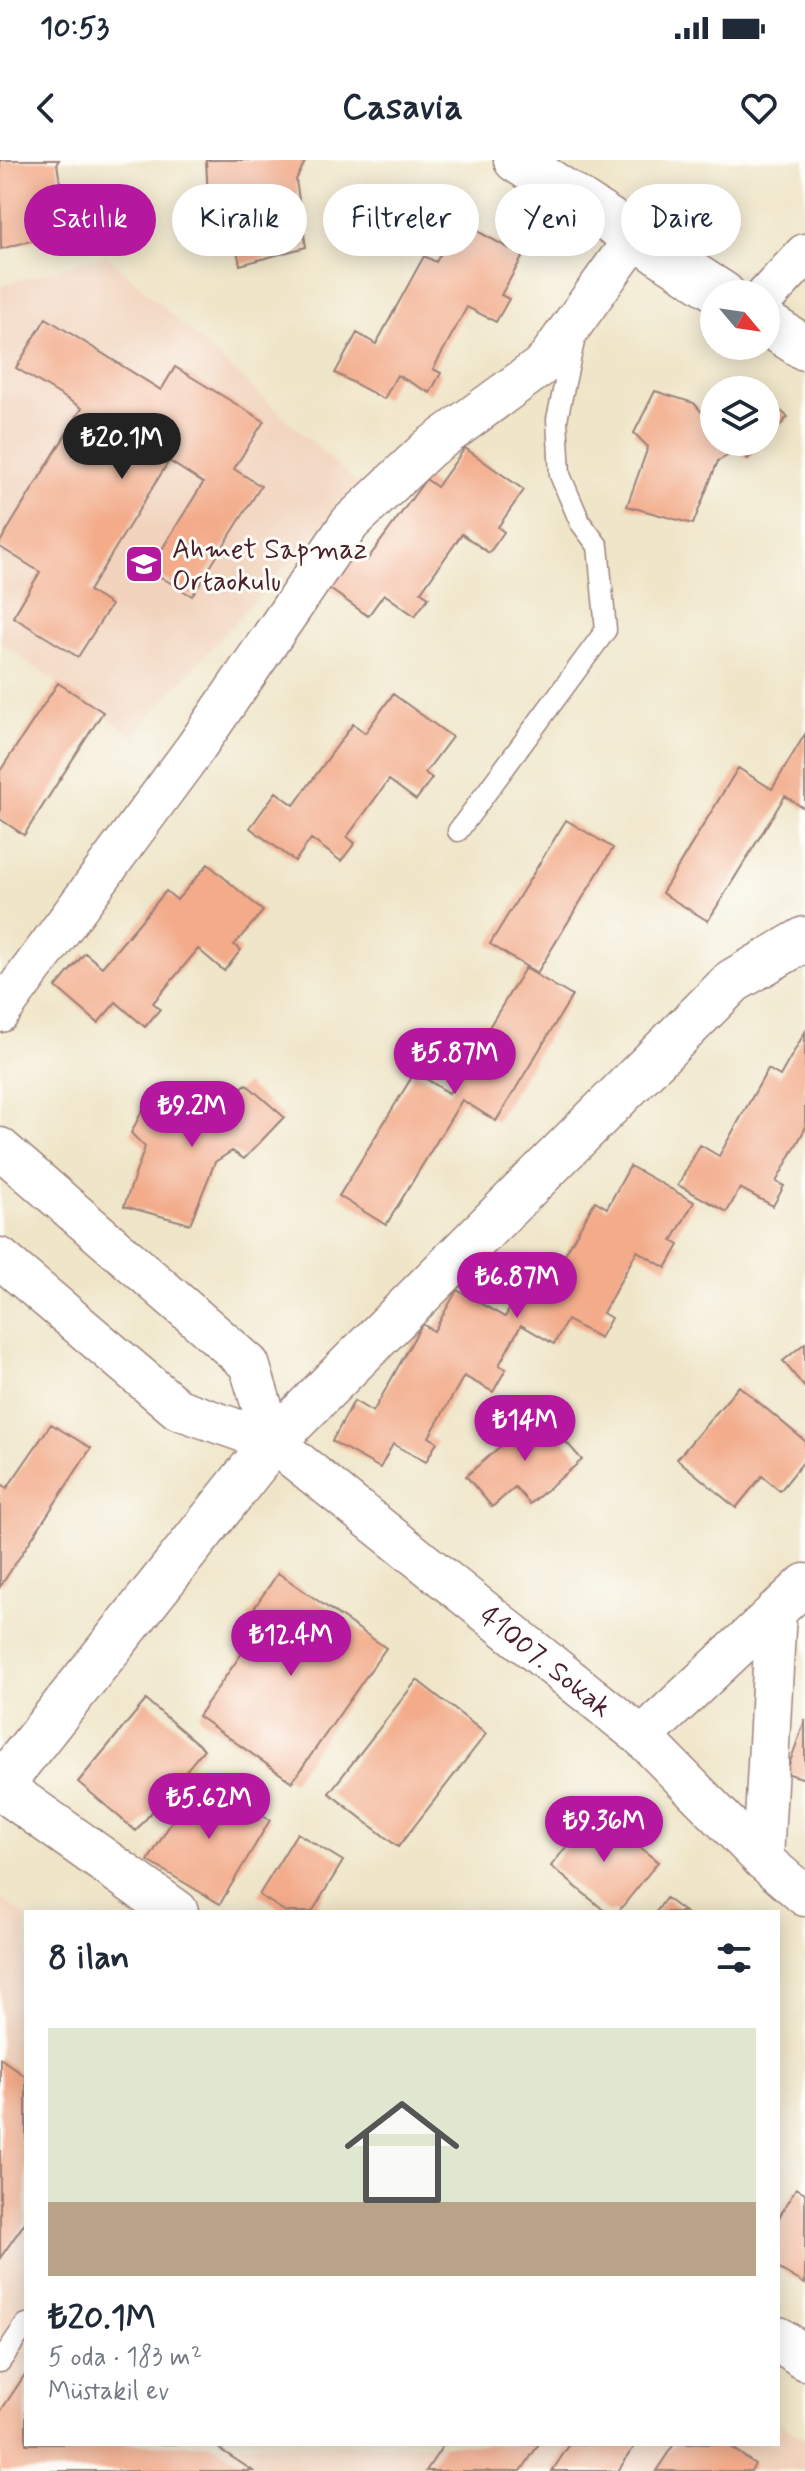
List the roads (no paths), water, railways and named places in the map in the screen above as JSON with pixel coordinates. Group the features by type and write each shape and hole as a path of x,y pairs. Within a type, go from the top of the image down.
{"street":[{"path":"516,160 621,226"},
{"path":"780,281 805,254"},
{"path":"0,1012 196,747 350,523 429,448 544,364 622,256"},
{"path":"666,256 702,280"},
{"path":"780,332 805,348"},
{"path":"173,1910 0,1787 273,1442 733,981 805,939"},
{"path":"0,1148 249,1364 273,1442"},
{"path":"0,1258 178,1409 273,1442"},
{"name":"41007. Sokak","path":"273,1442 642,1737 763,1860 805,1896"},
{"path":"642,1737 805,1584"},
{"path":"763,1860 776,1610"},
{"path":"780,2340 805,2358"}],"lane":[{"path":"458,831 606,630 598,546 580,522 560,475 557,419 580,314"},
{"path":"0,2362 24,2327"}],"place":[{"name":"Ahmet Sapmaz Ortaokulu","path":"144,564"}]}
